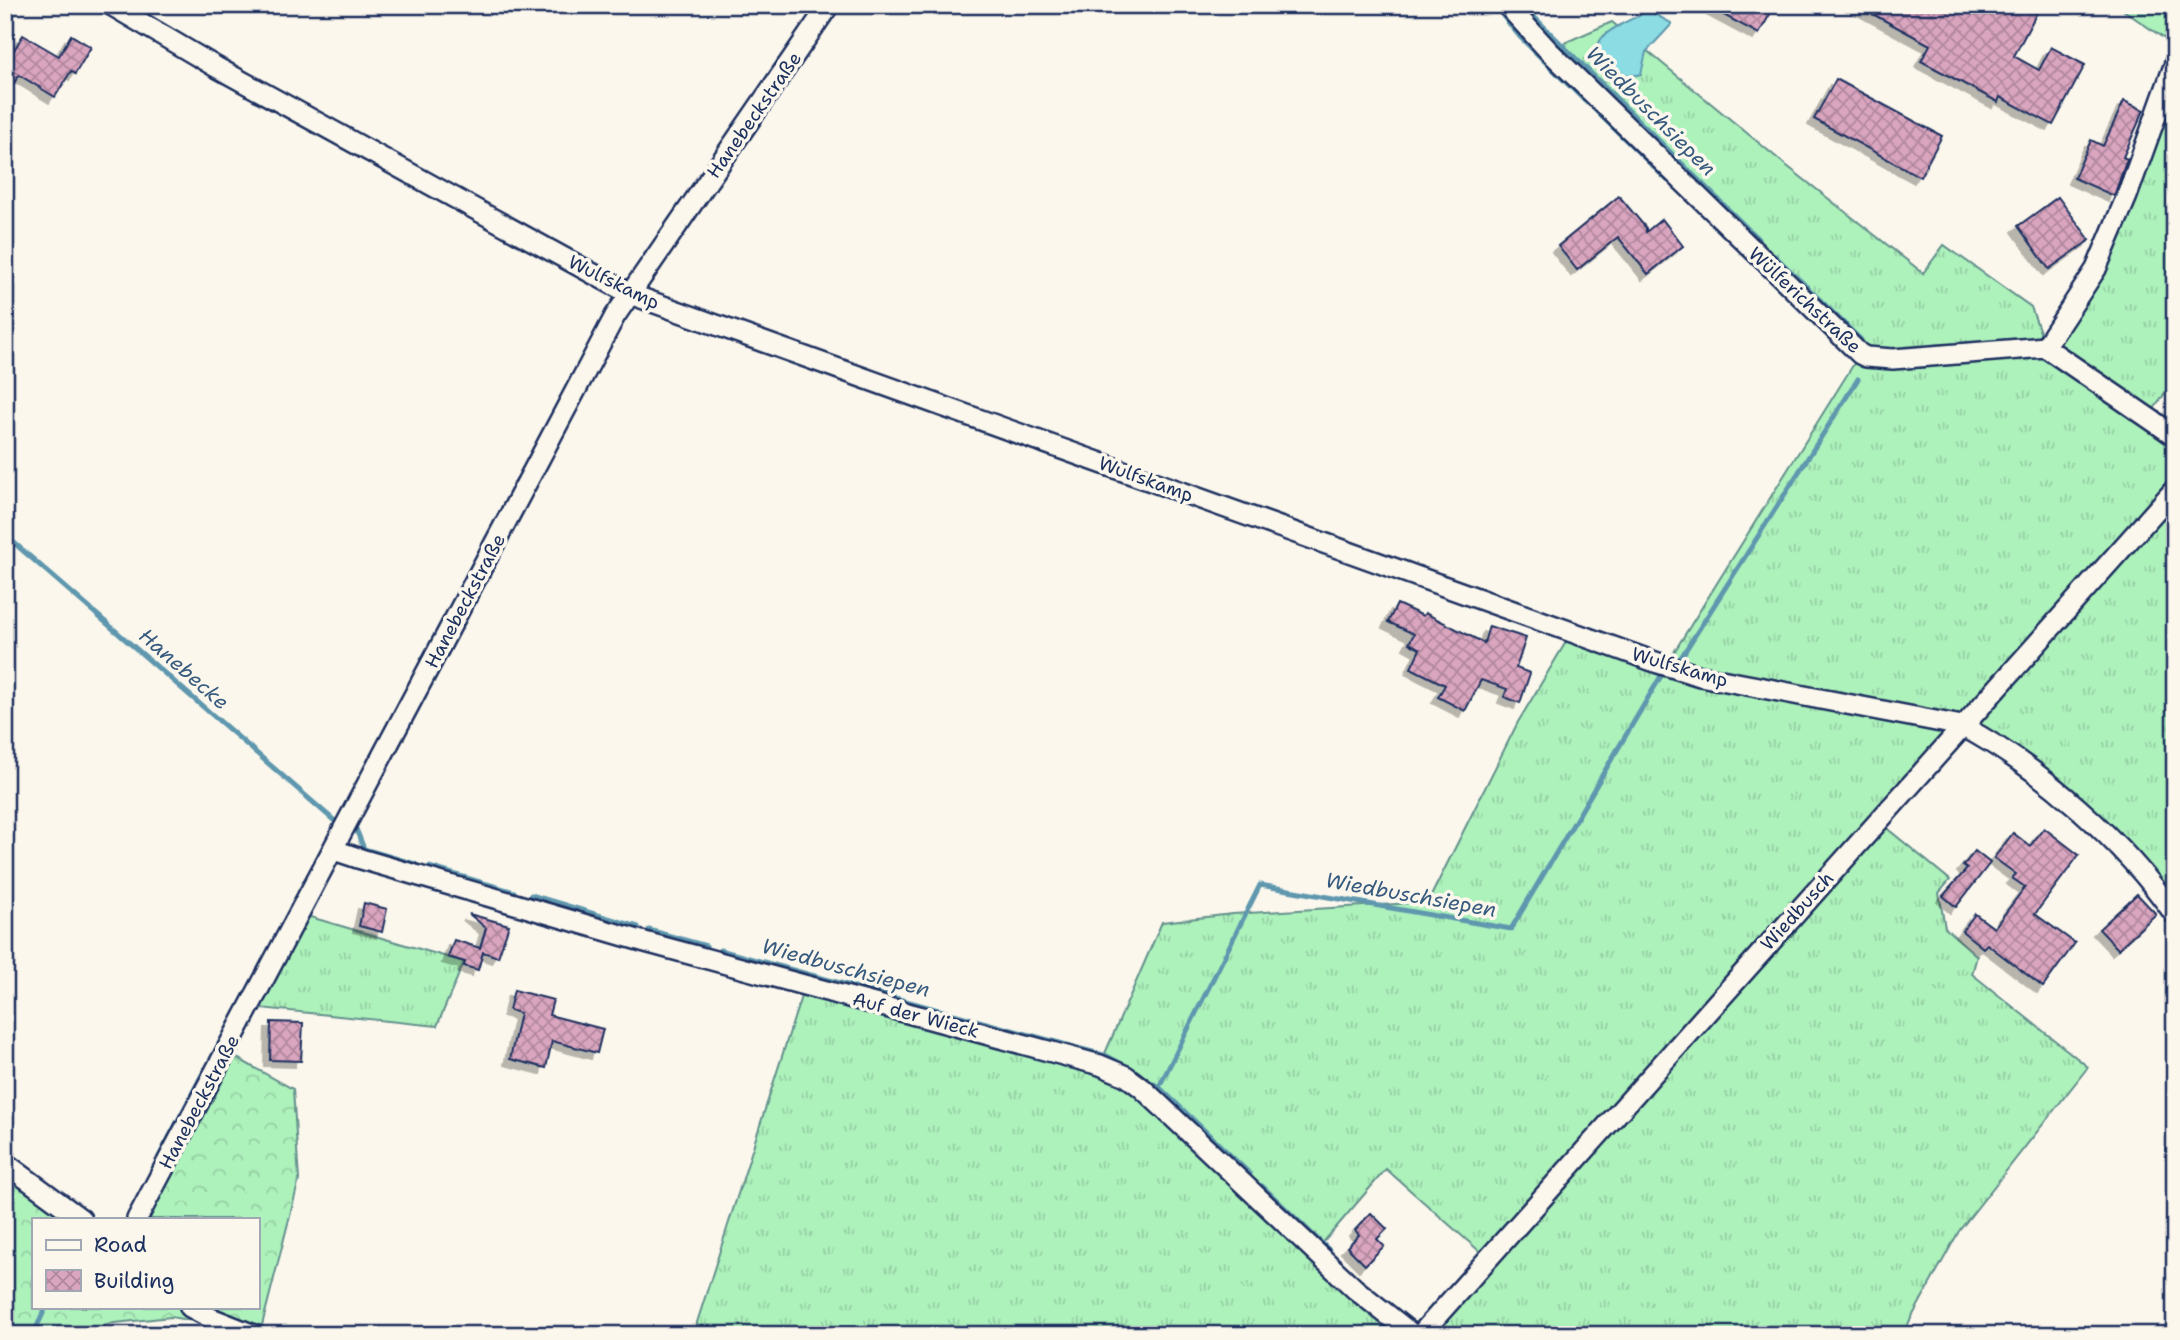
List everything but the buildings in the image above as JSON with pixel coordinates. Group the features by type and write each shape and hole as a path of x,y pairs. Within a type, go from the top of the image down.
{"street":[{"name":"Wulfskamp","path":"111,5 239,80 630,295 1658,663 1700,676 1962,726 2026,767 2100,827 2157,890 2175,915"},
{"name":"Hanebeckstraße","path":"138,1218 615,316 829,5"},
{"name":"Wülferichstraße","path":"1507,5 1557,60 1860,354 1893,359 2045,347"},
{"path":"2175,63 2127,196 2096,269 2045,347 2175,436"},
{"name":"Wiedbusch","path":"1420,1335 2175,489"},
{"name":"Auf der Wieck","path":"334,850 645,942 1100,1065 1126,1076 1355,1289 1413,1335"},
{"path":"5,1163 79,1218"},
{"path":"192,1308 254,1335"}],"green space":[{"path":"2116,5 2175,5 2175,46"},
{"path":"1612,22 1787,166 1923,273 1944,245 2031,307 2045,346 2096,269 2175,63 2175,379 2142,426 2175,450 2175,907 2029,763 1967,713 1878,821 1950,880 1939,893 1945,928 1977,956 1972,974 2088,1067 1959,1231 1902,1335 1420,1335 1486,1257 1386,1169 1315,1252 1413,1335 693,1335 805,984 1100,1065 1162,922 1233,914 1428,902 1518,722 1569,637 1669,660 1860,354 1548,50"},
{"path":"300,914 464,962 437,1026 250,1007"},
{"path":"226,1052 293,1089 299,1180 260,1333 171,1317 106,1324 98,1335 5,1335 5,1194 19,1173 80,1218 32,1218 32,1308 259,1308 259,1218 138,1218"}],"water":[{"path":"1649,11 1671,25 1646,52 1641,74 1625,74 1609,66 1599,53 1601,39 1616,27"}],"waterway":[{"path":"1494,5 1520,37 1587,103"},
{"name":"Wiedbuschsiepen","path":"1522,5 1758,239"},
{"path":"1594,109 1667,180"},
{"name":"Wiedbuschsiepen","path":"1775,256 1861,340"},
{"name":"Wiedbuschsiepen","path":"1680,659 1858,379"},
{"name":"Hanebecke","path":"5,535 337,823 336,826"},
{"name":"Wiedbuschsiepen","path":"1159,1087 1260,885 1511,929 1661,676"},
{"name":"Wiedbuschsiepen","path":"356,829 364,849 415,864"},
{"name":"Wiedbuschsiepen","path":"429,867 514,892"},
{"name":"Wiedbuschsiepen","path":"531,895 638,927"},
{"name":"Wiedbuschsiepen","path":"649,930 706,946"},
{"name":"Wiedbuschsiepen","path":"720,950 1107,1056 1123,1065"},
{"name":"Hanebecke","path":"159,1157 205,1069"},
{"path":"1143,1078 1159,1087 1250,1174"},
{"path":"1262,1186 1329,1250"},
{"name":"Hanebecke","path":"33,1335 46,1308"}]}
